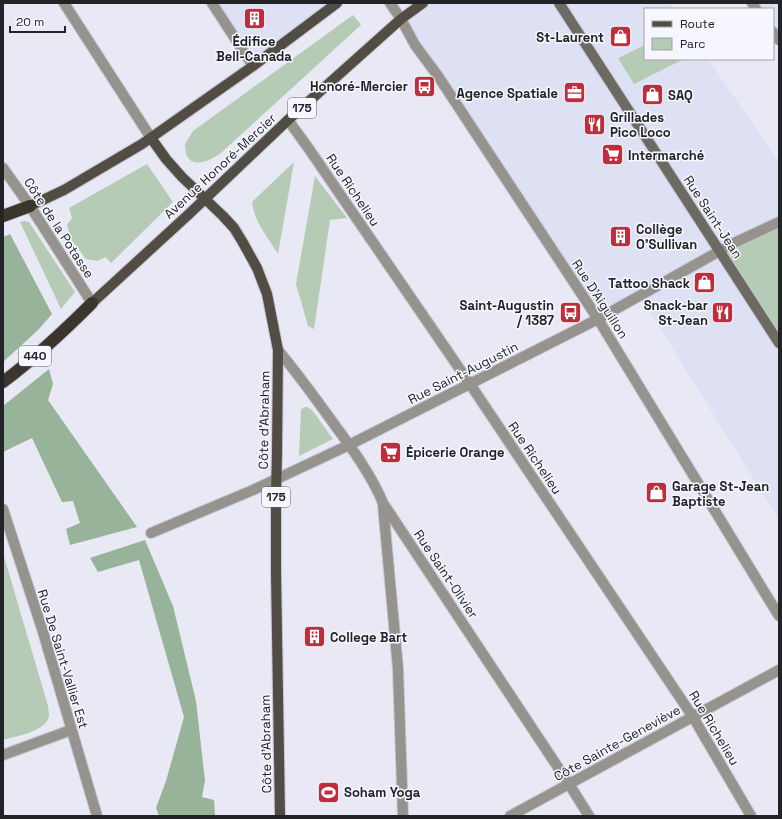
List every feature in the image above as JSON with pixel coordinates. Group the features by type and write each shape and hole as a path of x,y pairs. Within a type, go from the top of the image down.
{"highway":[{"path":"8,214 30,206"},
{"name":"440","path":"3,382 28,363 92,303"}],"main road":[{"path":"30,206 64,190 151,138 253,66 337,3"},
{"name":"Avenue Honoré-Mercier","path":"92,303 288,120 401,19 423,3"},
{"name":"Rue Saint-Jean","path":"559,3 779,343"},
{"name":"Côte d'Abraham","path":"151,138 166,159 234,228 257,268 267,294 278,350 276,573 280,816"}],"street":[{"path":"64,3 151,138"},
{"path":"212,3 253,66"},
{"name":"Rue D'Aiguillon","path":"390,3 416,45 598,318 779,616"},
{"name":"Rue Richelieu","path":"288,120 314,155 470,384 693,717 751,816"},
{"name":"Côte de la Potasse","path":"3,168 30,206 92,303"},
{"name":"Rue Saint-Augustin","path":"151,533 246,493 350,445 598,318 734,243 779,222"},
{"name":"Rue Saint-Olivier","path":"278,350 301,378 350,445 378,490 383,503 570,784 589,816"},
{"path":"383,503 398,670 403,816"},
{"name":"Rue De Saint-Vallier Est","path":"3,509 43,632 97,816"},
{"name":"Côte Sainte-Geneviève","path":"510,816 779,670"},
{"path":"3,755 71,730"}],"shaded area":[{"path":"212,3 337,3 253,66"},
{"path":"423,3 670,3 673,8 644,8 644,60 709,60 779,162 779,520 640,296 598,319 401,19"},
{"path":"752,3 779,3 779,42 774,36 774,8 755,8"}],"green space":[{"path":"353,15 361,25 222,152 207,161 198,163 190,160 186,155 185,144 193,131"},
{"path":"644,45 644,60 682,60 634,84 618,58"},
{"path":"294,162 278,254 258,223 252,202"},
{"path":"147,164 173,202 111,263 106,257 97,261 86,259 71,239 67,225 72,218 69,208"},
{"path":"315,176 347,218 330,220 314,329 308,326 296,284"},
{"path":"20,222 29,222 75,292 61,309"},
{"path":"779,222 779,343 719,252"},
{"path":"10,234 52,314 38,330 3,362 3,237"},
{"path":"49,369 53,384 48,400 137,527 70,545 66,529 80,523 73,501 62,502 32,438 3,452 3,406"},
{"path":"304,407 312,410 333,439 299,456 301,410"},
{"path":"145,540 173,606 196,701 205,781 202,797 214,800 215,816 159,816 156,808 166,781 184,717 139,560 98,572 90,558"},
{"path":"3,553 48,706 49,716 47,721 37,730 3,740"}],"place":[{"name":"Édifice Bell-Canada","path":"254,19"},
{"name":"St-Laurent","path":"620,37"},
{"name":"Honoré-Mercier","path":"424,86"},
{"name":"Agence Spatiale","path":"574,93"},
{"name":"SAQ","path":"652,95"},
{"name":"Grillades Pico Loco","path":"594,124"},
{"name":"Intermarché","path":"613,155"},
{"name":"Collège O'Sullivan","path":"621,236"},
{"name":"Tattoo Shack","path":"705,283"},
{"name":"Saint-Augustin / 1387","path":"570,312"},
{"name":"Snack-bar St-Jean","path":"723,312"},
{"name":"Épicerie Orange","path":"391,452"},
{"name":"Garage St-Jean Baptiste","path":"656,493"},
{"name":"College Bart","path":"315,637"},
{"name":"Soham Yoga","path":"329,792"}]}
